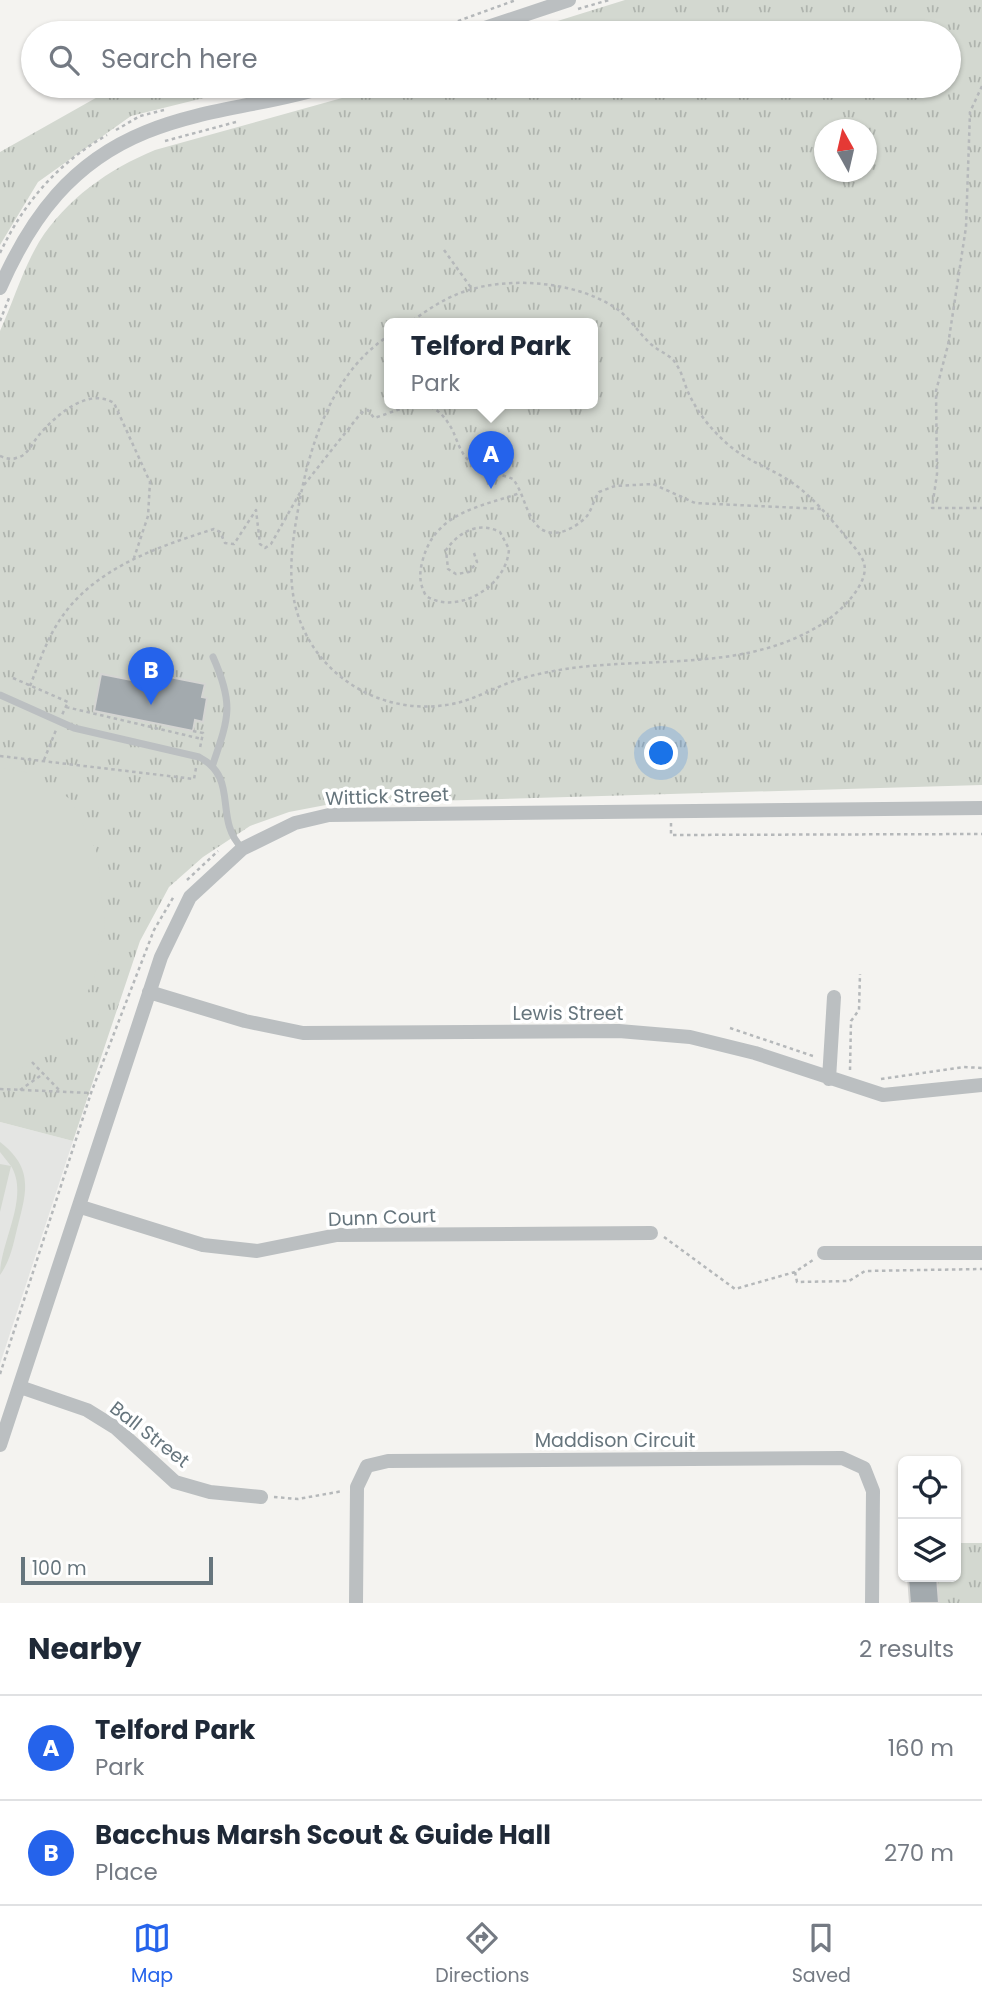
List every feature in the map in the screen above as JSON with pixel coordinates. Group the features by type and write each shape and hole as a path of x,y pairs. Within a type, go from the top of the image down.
{"street":[{"path":"506,21 569,0"},
{"path":"7,288 29,227 57,192 100,156 146,132 299,98"},
{"name":"Wittick Street","path":"0,1445 162,957 190,897 243,849 295,823 329,815 982,808"},
{"name":"Lewis Street","path":"149,992 245,1021 303,1033 618,1031 690,1037 755,1053 883,1095 982,1085"},
{"path":"828,1079 834,997"},
{"name":"Dunn Court","path":"81,1207 203,1245 257,1251 337,1235 650,1233"},
{"path":"824,1253 982,1253"},
{"name":"Ball Street","path":"20,1387 87,1410 116,1428 175,1482 210,1492 261,1497"},
{"name":"Maddison Circuit","path":"357,1492 367,1466 388,1461 842,1458 864,1468 873,1491 872,1603"},
{"path":"356,1603 357,1492"}],"lane":[{"path":"213,657 227,687 229,702 213,764"},
{"path":"0,695 74,728 199,757 213,764 222,782 229,831 243,849"}],"path":[{"path":"458,21 516,0"},
{"path":"982,86 970,112 966,227 948,345 936,391 937,474 932,508 982,508"},
{"path":"153,144 243,121"},
{"path":"444,250 472,289"},
{"path":"384,339 369,348 339,386 313,451 302,488 292,583 302,629 327,666 361,692 401,704 428,707 465,702 513,681 568,669 731,655 774,648 827,621 849,600 865,573 860,555 822,509 787,479 742,456 712,430 690,395 675,360 653,346 611,304 572,290 531,284 472,289 443,300 416,318"},
{"path":"0,321 7,288"},
{"path":"0,456 16,458 23,455 39,434 77,403 95,397 114,404 150,482 148,516 134,558"},
{"path":"30,686 55,627 68,608 100,578 134,558 214,529 220,532 225,543 234,544 256,510 260,544 268,547 302,488 361,412 368,411 374,418 400,409"},
{"path":"436,409 443,415 466,459 474,465 513,479 536,524 543,531 554,533 568,529 588,514 599,492 639,483 662,486 695,503 822,509"},
{"path":"474,554 477,562 469,572 452,573 446,564 446,551 452,542 471,530 483,527 500,532 509,549 503,568 484,591 456,603 426,596 420,580 421,568 426,548 438,529 463,511 520,493"},
{"path":"66,707 202,739"},
{"path":"0,756 194,779 203,733 193,731"},
{"path":"671,811 671,835 982,834"},
{"path":"730,1028 830,1060 850,1070 850,1021 859,1010 860,974"},
{"path":"32,1062 61,1092"},
{"path":"876,1080 964,1067 982,1068"},
{"path":"18,1091 43,1074"},
{"path":"0,1089 91,1093"},
{"path":"650,1233 666,1237 735,1289 795,1272 824,1253"},
{"path":"795,1272 797,1282 849,1281 865,1270 982,1269"},
{"path":"261,1497 298,1499 336,1490 357,1492"}],"shaded area":[{"path":"0,1122 73,1141 0,1364"}],"green space":[{"path":"625,0 982,0 982,785 331,804 289,812 250,826 203,857 169,887 140,941 73,1141 0,1122 0,331 33,252 50,226 90,187 155,150 342,98 961,98 961,21 558,21"},
{"path":"96,98 204,98 131,116 38,182 0,245 0,152"},
{"path":"0,768 31,773 70,799 96,850 105,925 94,978 71,1027 28,1066 0,1073"},
{"path":"0,1142 19,1162 25,1193 12,1247 0,1275 17,1191 16,1178 0,1152"},
{"path":"0,1164 11,1166 0,1212"},
{"path":"961,1543 982,1543 982,1603 936,1603 935,1582 961,1582"}],"building":[{"path":"144,672 205,684 202,697 207,698 203,722 195,720 193,731 94,711 101,674 142,682"},
{"path":"908,1582 937,1582 939,1603 910,1603"}],"place":[{"name":"Telford Park","path":"491,489"},
{"name":"Bacchus Marsh Scout & Guide Hall","path":"151,705"}]}
